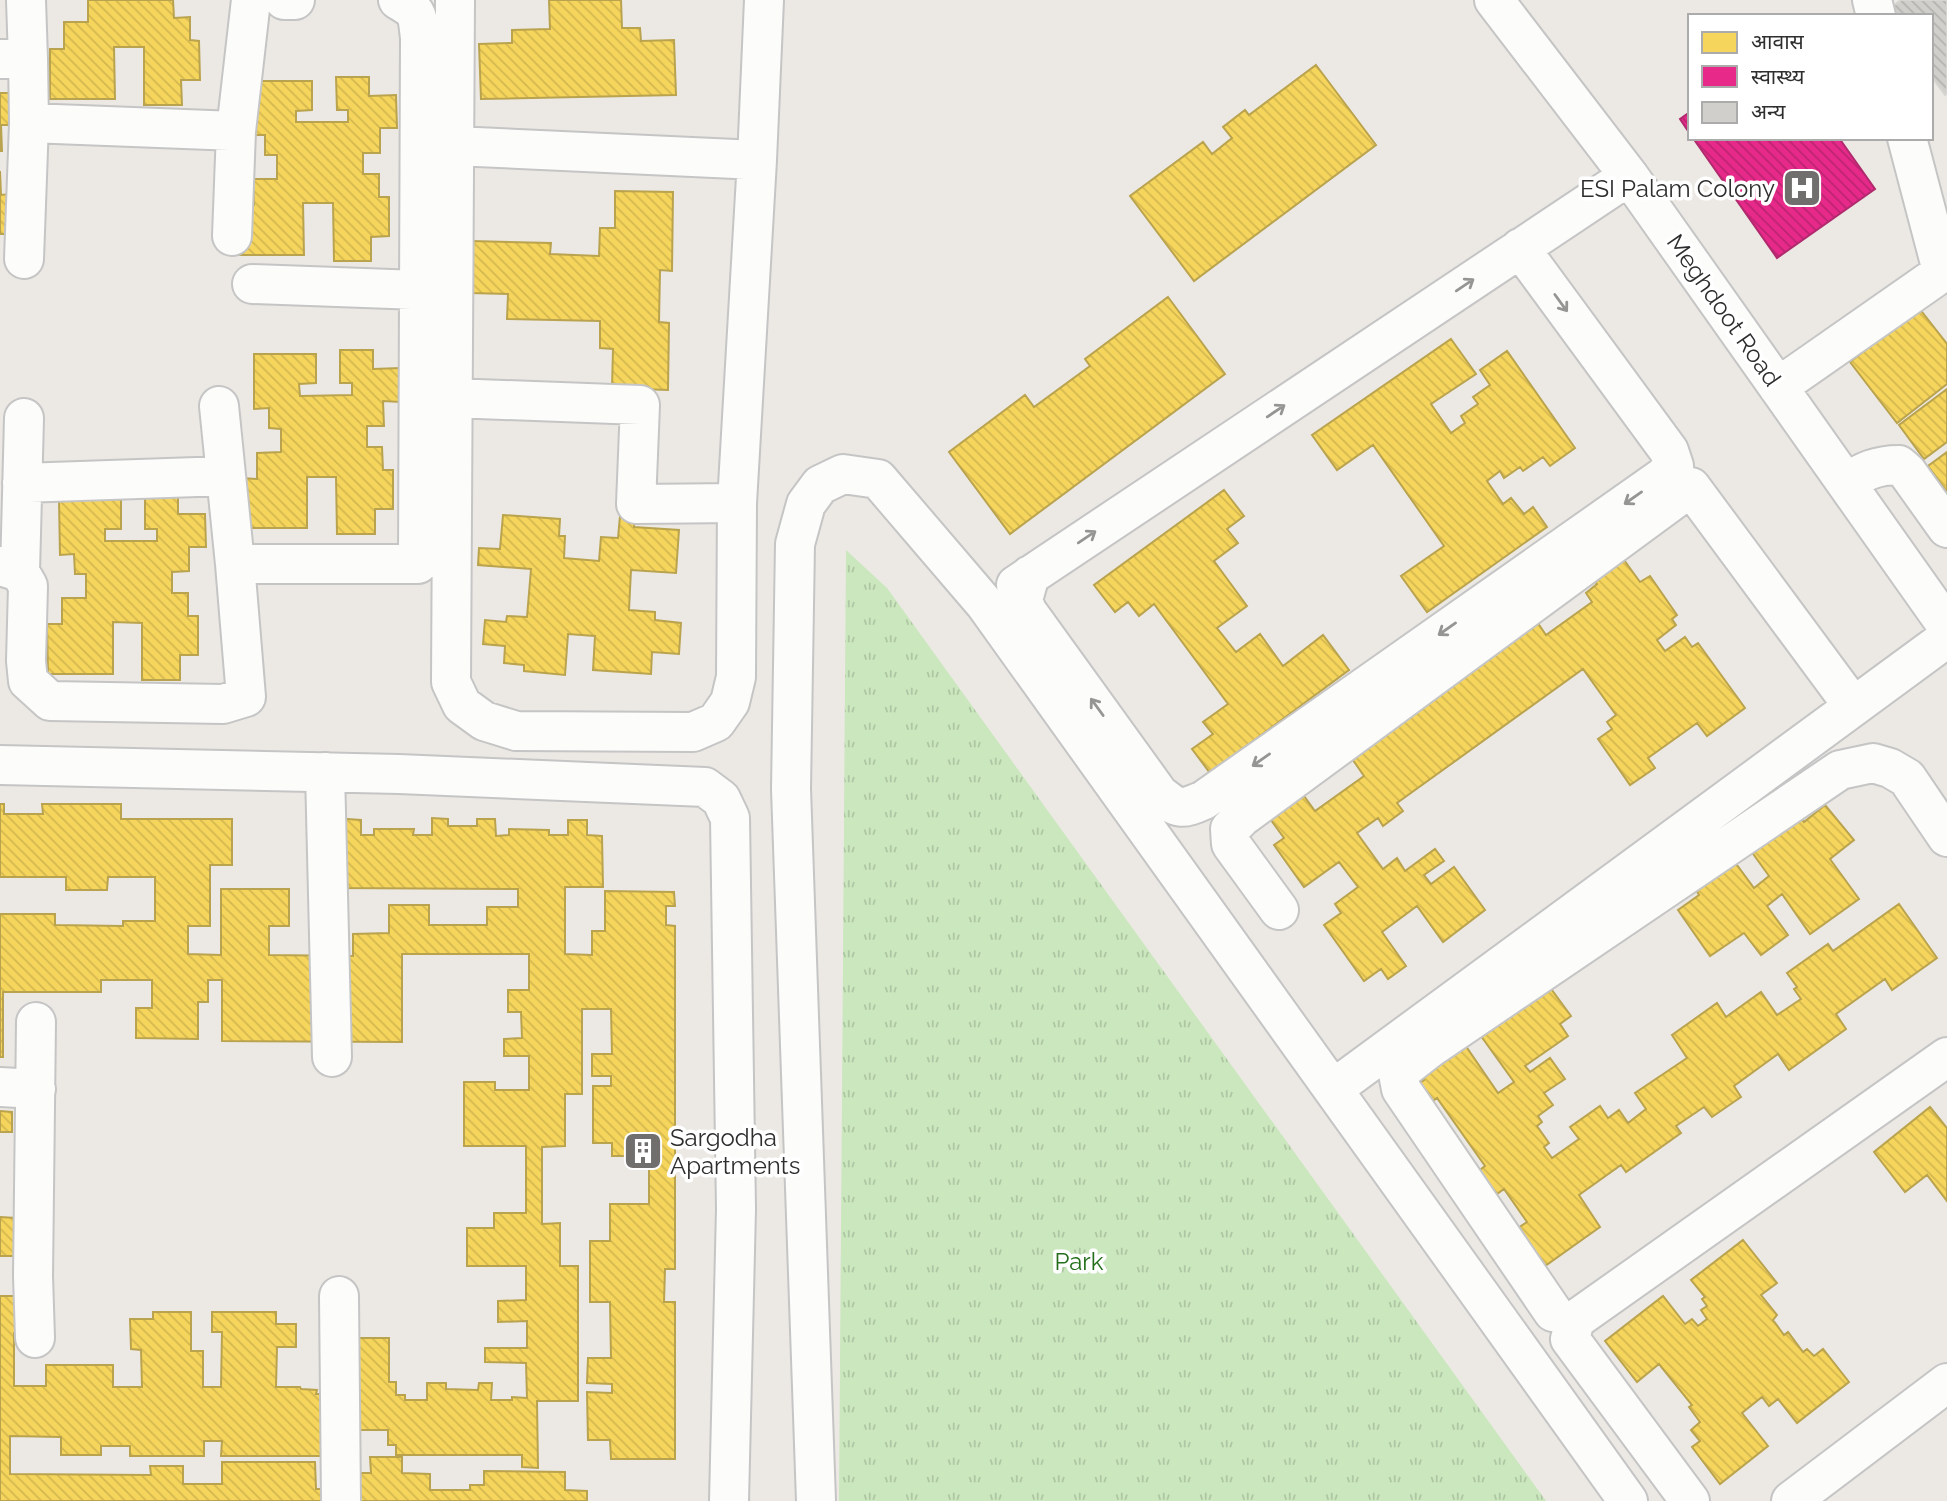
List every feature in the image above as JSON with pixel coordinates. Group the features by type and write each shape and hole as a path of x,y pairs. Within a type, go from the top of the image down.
{"street":[{"path":"24,259 29,123 14,59 26,0"},
{"path":"232,236 236,131 251,0"},
{"path":"284,0 295,0"},
{"path":"234,564 418,564 420,38 413,9 398,0"},
{"path":"455,0 451,682 462,705 484,721 516,731 639,732 693,732 716,722 730,702 736,677 737,503 764,0"},
{"name":"Meghdoot Road","path":"1493,0 1629,176 1947,626"},
{"path":"29,123 236,131"},
{"path":"1778,387 1945,270 1908,140"},
{"path":"454,146 757,160"},
{"path":"1520,248 1669,451 1674,466 1663,477 1204,800 1185,808 1172,804 1159,794 1027,611 1023,600 1023,580 1520,248 1629,176"},
{"path":"252,284 419,290"},
{"path":"452,398 640,405 636,504 737,503"},
{"path":"24,418 22,483 10,569 28,586 28,681 50,701 223,704 246,697 219,406"},
{"path":"1846,482 1874,467 1899,465 1907,472 1947,528"},
{"path":"816,1501 791,789 796,544 806,504 820,485 843,474 878,479 985,604 1628,1501"},
{"path":"22,483 226,476"},
{"path":"1279,910 1231,844 1230,829 1691,487 1853,706"},
{"path":"1333,1089 1947,638"},
{"path":"1553,1312 1401,1089 1398,1073 1441,1040 1840,770 1873,763 1890,768 1908,778 1947,836"},
{"path":"0,765 453,775 705,787 722,799 730,818 736,1209 729,1501"},
{"path":"325,772 332,1057"},
{"path":"35,1338 17,1276 18,1088 36,1022"},
{"path":"1513,1341 1947,1027"},
{"path":"1690,1501 1570,1339 1575,1320 1947,1057"},
{"path":"339,1296 341,1501"},
{"path":"1791,1501 1947,1383"}],"green space":[{"name":"Park","path":"846,550 887,588 1546,1501 839,1501"}],"building: आवास":[{"path":"88,0 173,0 174,18 190,17 190,40 199,41 200,80 181,80 182,105 144,105 144,47 114,47 115,99 50,99 50,49 64,49 64,22 88,22"},
{"path":"549,0 621,0 622,28 640,28 641,41 674,40 676,95 481,99 479,44 512,43 512,30 550,29"},
{"path":"1316,65 1376,145 1194,281 1130,196 1203,142 1212,154 1232,138 1223,127 1245,110 1249,115"},
{"path":"336,77 369,77 369,96 396,95 397,128 380,128 380,153 363,153 363,174 379,174 379,197 389,197 389,236 371,237 371,261 334,261 333,203 303,203 304,255 240,255 239,205 254,205 253,179 277,179 277,155 265,155 265,135 251,135 250,81 312,81 312,110 296,111 296,122 348,122 348,110 337,110"},
{"path":"0,93 17,93 18,125 1,125 2,151 0,151"},
{"path":"0,171 1,195 10,194 11,234 0,234"},
{"path":"615,191 673,192 672,271 660,270 659,322 669,323 668,390 612,388 613,349 600,348 600,321 507,319 508,294 471,293 472,241 551,243 550,254 599,256 600,228 615,228"},
{"path":"1168,297 1225,374 1010,534 949,452 1025,395 1034,407 1090,366 1085,359"},
{"path":"1919,308 1947,344 1947,384 1897,423 1850,362"},
{"path":"1451,339 1476,374 1431,404 1451,433 1465,423 1461,416 1478,404 1473,397 1490,385 1480,370 1507,351 1575,448 1550,466 1543,457 1523,471 1520,467 1504,478 1500,471 1487,481 1503,504 1511,498 1524,514 1533,507 1547,527 1427,612 1401,576 1444,546 1373,445 1337,470 1312,435"},
{"path":"340,350 373,350 373,369 400,368 400,402 383,401 384,426 367,426 367,447 382,447 383,470 393,470 393,509 375,509 375,534 337,534 336,477 307,477 307,528 243,528 243,478 257,479 257,453 281,452 281,429 269,428 269,408 254,409 254,354 316,354 316,383 299,384 300,396 352,395 352,383 340,383"},
{"path":"1947,389 1947,442 1924,459 1899,425"},
{"path":"1947,452 1947,492 1928,466"},
{"path":"1224,490 1244,516 1227,529 1238,543 1214,561 1247,606 1217,628 1236,652 1260,634 1283,666 1323,635 1349,670 1210,773 1192,749 1213,734 1203,722 1228,704 1154,604 1139,616 1128,602 1115,612 1094,585"},
{"path":"145,495 178,496 178,514 205,514 206,547 189,547 189,571 172,572 172,593 188,593 188,616 198,616 198,655 180,655 180,680 142,680 142,623 113,622 113,674 48,674 47,624 62,624 62,598 86,598 86,574 75,574 74,554 60,555 59,500 121,499 121,529 105,529 105,541 157,541 157,529 145,529"},
{"path":"503,515 560,519 559,536 565,536 564,558 599,561 601,537 618,538 620,516 635,517 634,527 679,530 676,573 631,570 629,610 655,612 655,620 681,623 679,654 652,652 651,674 593,670 595,636 568,634 565,675 524,671 524,665 504,663 505,646 483,644 485,620 506,622 507,616 527,617 531,569 478,565 479,548 500,549"},
{"path":"1619,553 1640,582 1650,576 1677,615 1672,619 1676,625 1657,640 1665,651 1685,637 1692,647 1698,643 1745,708 1707,736 1697,723 1648,758 1655,768 1630,785 1598,739 1612,729 1607,722 1616,715 1583,669 1397,803 1403,811 1383,826 1378,818 1357,833 1383,869 1397,858 1405,871 1435,849 1444,861 1424,875 1431,884 1454,867 1485,910 1443,942 1417,906 1382,932 1406,966 1388,979 1381,969 1364,981 1324,925 1341,913 1335,904 1358,887 1339,862 1304,887 1274,845 1284,838 1265,812 1299,789 1315,811 1364,776 1346,750 1533,616 1546,635 1592,602 1586,593 1597,584 1590,574"},
{"name":"Sargodha Apartments","path":"0,804 4,804 4,814 43,814 42,804 121,804 121,819 232,819 232,865 210,865 210,926 188,926 188,954 221,955 221,889 289,889 289,926 269,926 269,955 353,956 353,934 389,933 389,905 429,905 429,925 487,925 487,907 518,907 518,889 332,888 333,818 361,820 361,835 374,835 374,829 414,829 413,835 432,835 432,818 448,819 448,826 477,826 477,819 495,819 496,836 509,835 509,829 549,830 549,835 568,835 568,820 587,820 587,835 602,836 603,887 565,887 565,954 592,955 592,931 605,931 605,891 674,892 675,906 666,906 666,925 675,926 675,1269 665,1269 664,1302 675,1302 675,1459 611,1459 610,1440 588,1440 587,1392 612,1393 612,1384 587,1383 588,1358 611,1358 610,1302 590,1302 590,1241 610,1241 610,1204 649,1204 649,1156 612,1156 612,1143 593,1143 593,1086 611,1086 611,1076 592,1076 592,1054 612,1054 611,1009 582,1009 582,1094 565,1094 565,1146 542,1147 542,1224 560,1223 560,1266 578,1266 578,1401 537,1401 538,1468 522,1467 522,1455 396,1455 396,1445 388,1445 388,1430 350,1430 333,1456 221,1456 222,1441 204,1441 204,1456 130,1456 130,1446 101,1446 101,1455 61,1455 61,1437 10,1436 10,1474 151,1475 150,1466 183,1466 183,1484 222,1484 222,1462 315,1462 316,1489 336,1489 348,1473 371,1473 370,1457 402,1457 402,1473 430,1474 430,1490 470,1490 470,1485 484,1485 484,1471 565,1472 565,1490 587,1491 587,1501 0,1501 0,1296 24,1296 25,1333 14,1333 14,1386 46,1386 46,1365 113,1365 113,1387 142,1387 141,1350 131,1349 130,1319 153,1319 153,1312 191,1312 191,1351 203,1351 203,1387 221,1387 222,1332 212,1332 212,1312 276,1312 276,1324 296,1324 296,1347 277,1347 276,1387 300,1387 317,1390 316,1394 327,1394 352,1338 389,1338 389,1382 396,1382 396,1395 405,1395 405,1400 427,1400 427,1383 446,1383 446,1389 478,1390 479,1383 492,1383 491,1400 527,1398 526,1363 485,1362 485,1348 527,1348 527,1321 498,1322 498,1301 526,1300 526,1266 467,1266 467,1228 494,1228 494,1213 526,1213 526,1146 464,1146 464,1082 495,1082 495,1090 529,1090 529,1056 504,1056 504,1039 522,1038 521,1012 508,1012 508,990 529,990 529,954 402,954 402,1042 222,1041 222,980 208,980 208,1002 198,1002 198,1039 136,1038 136,1008 152,1008 152,980 101,980 101,992 3,992 3,1057 0,1057 0,914 55,914 55,925 123,926 123,921 155,921 155,877 108,877 107,890 66,890 66,877 0,877"},
{"path":"1825,805 1854,840 1830,859 1859,899 1810,934 1782,894 1767,906 1788,935 1761,955 1744,933 1710,956 1678,910 1699,895 1694,886 1731,857 1754,888 1769,876 1751,851 1799,816 1804,822"},
{"path":"1899,904 1937,958 1892,990 1885,979 1836,1014 1846,1029 1789,1070 1778,1054 1734,1086 1741,1097 1712,1117 1704,1107 1676,1126 1681,1133 1626,1172 1621,1165 1579,1195 1600,1227 1545,1266 1518,1228 1527,1222 1504,1189 1490,1199 1473,1175 1485,1166 1437,1098 1430,1103 1417,1085 1424,1080 1419,1074 1463,1042 1498,1093 1514,1082 1476,1029 1549,986 1571,1016 1560,1024 1568,1036 1525,1066 1530,1072 1550,1058 1565,1079 1544,1093 1553,1105 1538,1116 1542,1122 1537,1126 1549,1143 1544,1147 1552,1158 1579,1139 1570,1127 1600,1106 1608,1118 1619,1110 1628,1123 1646,1109 1635,1093 1687,1058 1672,1035 1717,1003 1726,1017 1761,992 1777,1015 1801,999 1794,989 1797,987 1787,973 1828,944 1833,951"},
{"path":"1930,1107 1947,1128 1947,1201 1927,1175 1905,1192 1874,1152"},
{"path":"0,1111 12,1112 12,1132 0,1132"},
{"path":"0,1217 16,1218 15,1256 0,1256"},
{"path":"1743,1240 1777,1283 1761,1295 1777,1315 1773,1320 1784,1335 1788,1332 1803,1352 1807,1349 1814,1356 1823,1349 1849,1382 1797,1423 1778,1399 1769,1406 1762,1397 1742,1413 1768,1446 1720,1484 1692,1447 1700,1441 1691,1430 1700,1422 1689,1407 1692,1405 1659,1364 1637,1382 1605,1341 1663,1296 1685,1324 1692,1319 1698,1326 1707,1319 1701,1310 1707,1306 1702,1299 1705,1297 1691,1280"}],"building: स्वास्थ्य":[{"path":"1688,113 1688,131 1680,119"},
{"path":"1694,140 1840,140 1875,189 1777,258"}],"building: अन्य":[{"path":"1901,0 1947,0 1945,95 1933,79 1933,14 1885,12"}],"place":[{"name":"ESI Palam Colony","path":"1802,188"},
{"name":"Sargodha Apartments","path":"643,1151"}]}
